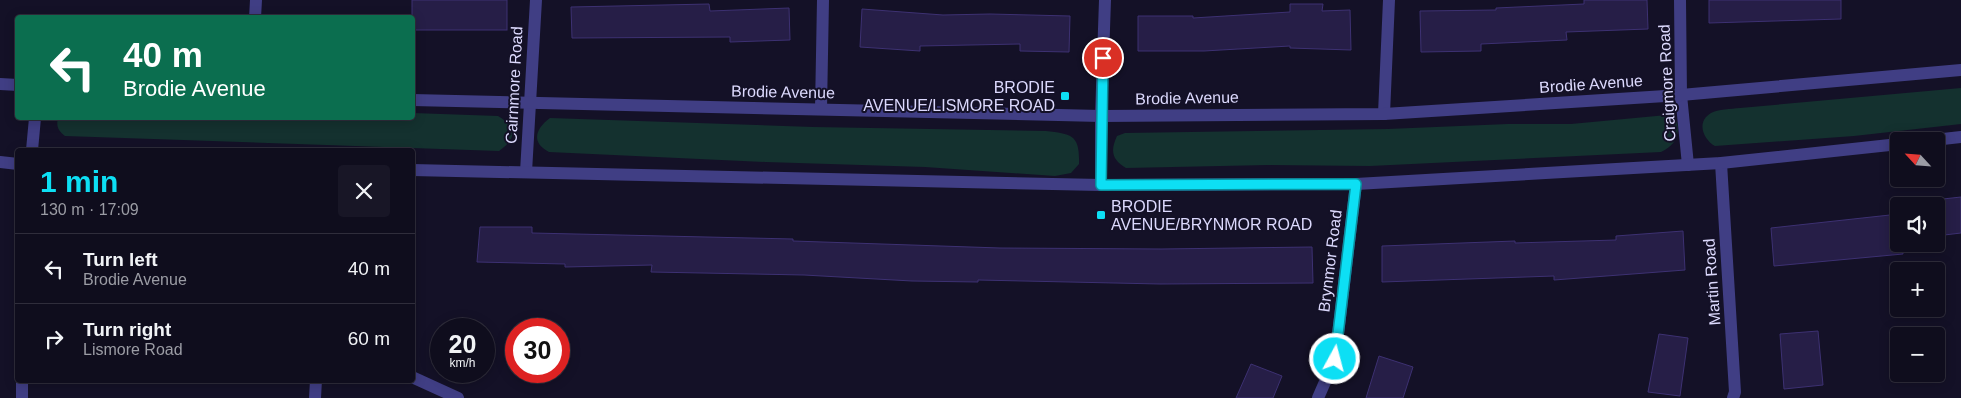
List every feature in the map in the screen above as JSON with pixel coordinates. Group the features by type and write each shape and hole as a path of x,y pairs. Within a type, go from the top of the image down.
{"street":[{"path":"255,15 256,0"},
{"name":"Cairnmore Road","path":"526,172 536,0"},
{"path":"821,109 823,0"},
{"path":"1101,185 1105,0"},
{"path":"1384,114 1389,0"},
{"name":"Craigmore Road","path":"1680,0 1681,94 1688,165"},
{"name":"Brodie Avenue","path":"415,100 1101,116 1384,114 1681,94 1961,70"},
{"path":"0,84 15,85"},
{"path":"32,148 35,120"},
{"path":"1945,139 1961,137"},
{"path":"415,170 1101,185 1356,184 1721,164 1890,145"},
{"path":"0,162 15,164"},
{"name":"Martin Road","path":"1721,164 1735,392 1733,398"},
{"name":"Brynmor Road","path":"1318,398 1335,359 1356,184"},
{"path":"415,378 458,398"},
{"path":"22,383 22,398"},
{"path":"316,383 316,398"}],"green space":[{"path":"1961,88 1961,124 1854,136 1715,146 1707,139 1703,130 1706,117 1711,113 1721,110"},
{"path":"415,113 498,116 509,125 512,129 512,134 509,142 499,151 65,136 59,130 58,120 415,120"},
{"path":"1667,115 1677,122 1678,132 1673,144 1661,152 1370,166 1268,165 1126,168 1118,162 1113,151 1117,136 1125,133 1571,124"},
{"path":"550,118 813,127 1046,131 1062,133 1073,138 1078,147 1079,164 1071,173 1055,176 925,167 549,152 539,144 537,136 538,131"}],"building":[{"path":"412,0 507,0 507,30 415,30 415,15 412,15"},
{"path":"1584,0 1647,0 1648,29 1566,32 1567,40 1481,44 1481,51 1421,52 1420,11 1496,10 1496,8 1584,4"},
{"path":"1709,0 1841,0 1841,19 1709,23"},
{"path":"709,4 710,11 789,8 790,40 730,42 730,37 572,38 571,7"},
{"path":"1290,4 1323,4 1322,11 1350,10 1351,50 1290,48 1290,46 1204,51 1138,51 1138,16 1193,16 1193,18 1290,12"},
{"path":"862,9 943,15 1070,16 1069,52 1020,51 1020,44 920,46 920,51 860,47"},
{"path":"1961,197 1961,233 1945,235 1945,199"},
{"path":"1890,215 1890,252 1903,252 1903,254 1774,266 1771,228"},
{"path":"480,227 532,227 532,233 793,239 793,241 1000,248 1161,249 1312,247 1313,283 1160,284 978,280 978,282 912,281 804,275 651,272 652,265 565,267 565,264 477,262"},
{"path":"1683,231 1685,270 1554,280 1554,276 1382,282 1382,246 1515,241 1515,243 1616,240 1616,236"},
{"path":"1818,331 1823,385 1784,389 1780,334"},
{"path":"1659,334 1688,338 1680,396 1648,392"},
{"path":"1379,356 1413,367 1403,398 1366,398"},
{"path":"1251,364 1282,376 1273,398 1236,398"}],"place":[{"name":"BRODIE AVENUE/LISMORE ROAD","path":"1065,96"},
{"name":"BRODIE AVENUE/BRYNMOR ROAD","path":"1101,215"}],"route":[{"path":"1103,58 1101,185 1356,184 1335,359"}]}
